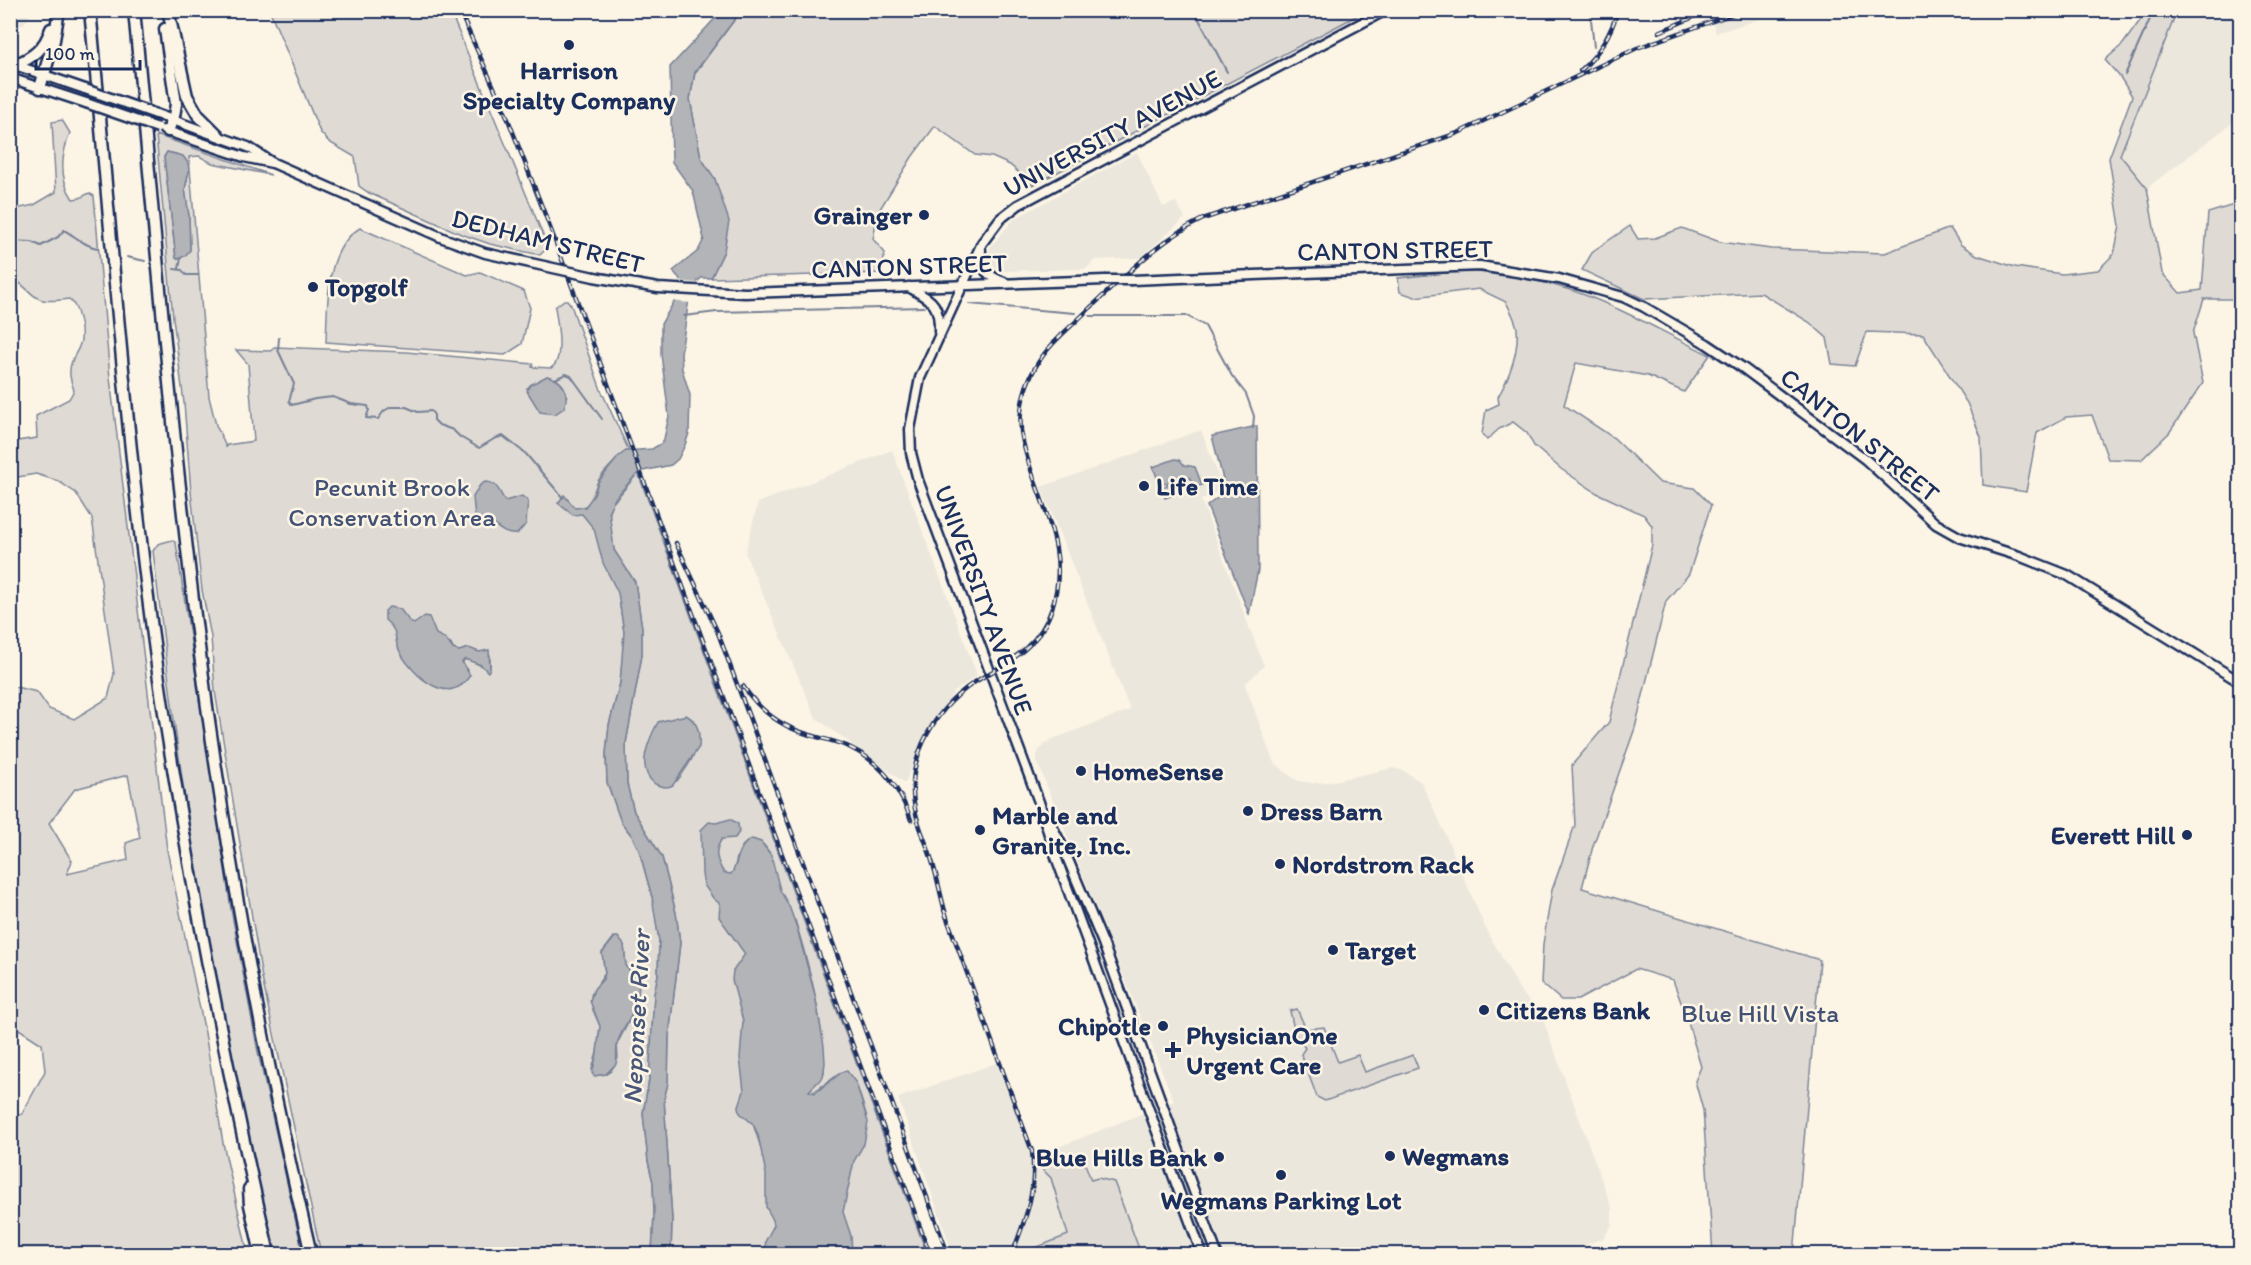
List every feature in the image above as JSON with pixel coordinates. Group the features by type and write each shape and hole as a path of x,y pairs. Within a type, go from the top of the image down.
{"highway":[{"path":"12,65 30,58 43,46 50,32 53,10"},
{"path":"40,88 54,40 59,10"},
{"path":"90,10 125,384 156,660 213,992 269,1254"},
{"path":"134,10 184,529 205,693 251,974 281,1125 311,1254"},
{"path":"162,10 175,101 173,120 163,130"},
{"path":"168,10 187,96 198,115 218,135"},
{"path":"248,1162 250,1205 261,1254"}],"main road":[{"name":"UNIVERSITY AVENUE","path":"1202,1254 1056,857 1039,802 913,466 910,429 914,401 920,378 982,243 1000,219 1018,205 1386,10"},
{"name":"DEDHAM STREET","path":"12,65 218,135 257,151 273,163 451,242 486,253 594,277 684,291"},
{"name":"DEDHAM STREET","path":"10,78 248,159 273,163"},
{"path":"982,243 980,257 985,270 995,279 1007,283"},
{"name":"CANTON STREET","path":"684,291 765,293 1480,266 1559,279 1623,297 1674,324 1743,368 1865,459 1936,524 1959,537 2019,556 2067,575 2241,682"},
{"path":"909,287 930,299 937,307 938,338"},
{"name":"UNIVERSITY AVENUE","path":"1039,802 1061,845 1098,931 1217,1254"}],"shaded area":[{"path":"11,10 33,11 23,25 11,26"},
{"path":"1709,10 1785,10 1785,11 1716,33"},
{"path":"722,11 741,11 695,72 690,99 701,158 715,179 729,221 724,251 711,278 701,278 689,299 681,353 682,369 690,395 689,433 678,459 671,465 643,471 635,476 616,497 609,510 614,550 635,582 642,628 642,655 626,743 627,784 634,812 662,857 676,913 680,943 669,1036 668,1083 664,1099 672,1220 671,1254 652,1254 653,1182 648,1161 643,1113 649,1080 659,941 652,897 639,850 621,822 607,782 606,754 609,725 620,683 624,632 618,593 603,563 594,529 582,514 573,515 558,503 564,495 575,508 585,507 594,495 598,482 619,456 626,451 652,449 664,439 669,416 661,354 661,324 674,302 680,279 673,271 698,251 704,239 693,191 672,162 670,67"},
{"path":"2177,11 2240,11 2240,117 2147,188 2120,155"},
{"path":"167,152 183,156 188,163 189,170 185,189 190,250 178,259 176,258 164,157"},
{"path":"1137,152 1163,207 1176,202 1185,218 1140,258 1095,260 1086,269 998,271 988,259 990,247 1014,219"},
{"path":"547,376 557,380 565,392 564,408 555,414 540,412 527,391 530,385"},
{"path":"1257,426 1258,570 1249,614 1207,506 1226,491 1212,436"},
{"path":"1201,430 1221,483 1217,492 1201,500 1264,666 1245,684 1273,761 1298,781 1312,783 1329,782 1393,768 1404,771 1421,782 1485,927 1521,992 1541,1014 1612,1208 1612,1224 1604,1238 1562,1254 953,1254 898,1098 996,1063 1038,1165 1044,1171 1038,1155 1174,1101 1036,759 1038,751 1050,740 1130,710 1041,487"},
{"path":"892,450 977,675 954,692 925,733 905,783 816,718 745,553 758,503"},
{"path":"1175,459 1180,460 1184,465 1195,467 1202,485 1193,488 1190,478 1187,477 1189,489 1165,498 1161,488 1173,481 1160,485 1153,467"},
{"path":"485,482 493,484 505,501 522,496 528,501 526,524 517,534 505,532 487,520 475,518 473,497 480,485"},
{"path":"389,607 400,609 414,624 425,616 429,617 436,634 446,639 453,649 459,651 469,648 479,652 489,650 490,668 488,672 481,665 465,659 462,662 470,675 462,685 452,689 442,689 432,685 414,670 397,647 395,632 385,620 385,611"},
{"path":"686,715 694,721 698,729 699,747 673,785 667,787 657,785 649,778 645,762 651,737 658,722"},
{"path":"730,819 738,824 739,832 735,838 722,839 719,843 718,861 724,873 731,874 747,842 752,839 761,842 771,855 780,890 797,928 815,995 824,1046 823,1077 809,1091 815,1093 842,1072 847,1071 856,1083 868,1122 864,1144 854,1161 843,1212 851,1236 852,1254 764,1254 766,1240 774,1225 766,1207 766,1174 758,1135 753,1124 738,1109 744,1091 740,1058 743,1021 732,980 733,971 745,954 719,917 720,904 704,885 702,874 701,830 709,822 716,823"},
{"path":"615,937 618,937 624,945 626,967 638,979 638,997 618,1041 616,1064 606,1074 594,1076 592,1073 600,1026 590,1001 594,989 605,973 602,953"}],"green space":[{"path":"270,11 450,11 548,247 540,255 490,244 461,234 369,193 359,186 355,157 329,142 320,132"},
{"path":"741,11 1366,11 1033,185 1010,165 992,157 975,155 935,126 912,157 878,212 873,239 885,253 881,273 711,278 724,251 715,179 701,158 690,99 695,73"},
{"path":"2147,11 2177,11 2120,155 2147,188 2162,273 2180,293 2202,290 2208,213 2240,203 2240,299 2204,299 2193,333 2203,383 2169,433 2141,460 2108,459 2092,415 2066,417 2037,433 2026,492 1983,485 1981,437 1967,403 1923,334 1867,332 1855,366 1832,364 1827,338 1809,322 1761,293 1644,299 1582,270 1593,251 1630,226 1638,239 1655,238 1682,228 1720,242 1771,249 1885,253 1950,228 1961,245 1977,255 2015,267 2062,274 2098,270 2114,254 2120,226 2109,158 2132,96 2120,77 2105,60 2123,44"},
{"path":"62,120 70,133 63,158 68,191 73,199 89,193 94,196 110,378 167,850 205,1033 223,1143 248,1254 11,1254 11,1221 13,1219 10,1215 11,1119 22,1114 45,1071 42,1044 11,1024 11,686 37,692 49,709 74,719 108,698 114,674 92,518 76,493 58,481 36,474 11,478 11,442 37,438 36,416 69,399 74,390 70,378 70,367 81,339 81,327 77,313 69,299 40,299 11,277 11,210 34,205 56,192 52,122","holes":["128,775 140,838 126,843 128,860 67,874 72,861 49,823 75,789"]},
{"name":"Pecunit Brook Conservation Area","path":"156,135 271,175 212,163 199,156 189,157 209,397 216,425 226,447 254,441 248,364 236,350 271,351 274,347 406,352 533,364 532,367 551,368 558,357 559,349 555,307 564,300 571,305 601,390 629,451 617,459 604,473 589,503 581,508 575,508 564,496 563,507 571,513 598,520 624,586 620,606 624,632 623,655 620,683 609,725 606,754 607,782 621,822 639,850 654,904 659,941 649,1080 643,1113 648,1161 653,1182 652,1254 321,1254 262,978 215,691 211,637 202,590 184,403 173,318","holes":["167,152 176,154 185,159 189,170 185,189 190,250 176,258 164,157","547,376 552,377 564,387 567,400 527,388","451,644 453,649 459,651 469,649 490,655 490,668 470,660 463,660 463,666 468,670 462,685 450,690 422,677 401,654","614,937 624,945 626,967 635,974 635,1010 617,1044 618,1058 611,1071 594,1076 592,1069 597,1053 600,1026 593,1010 591,995 605,973 602,953"]},
{"path":"360,228 467,275 480,272 524,291 530,308 522,344 505,355 326,342 328,295 334,264 348,238"},
{"name":"Blue Hill Vista","path":"1464,271 1528,279 1575,291 1620,310 1710,355 1684,392 1648,376 1576,363 1564,405 1614,438 1660,483 1694,488 1711,505 1689,574 1666,601 1635,728 1593,846 1582,888 1820,960 1794,1254 1713,1254 1703,1110 1695,1081 1701,1067 1673,980 1636,969 1578,1000 1561,1000 1541,983 1543,944 1552,890 1575,825 1572,765 1609,722 1652,545 1652,526 1644,515 1597,493 1561,469 1534,446 1527,433 1513,422 1499,429 1487,440 1482,434 1486,410 1499,404 1498,397 1515,355 1516,326 1506,302 1479,289 1415,297 1400,292 1398,278"},
{"path":"638,473 927,1254 838,1254 835,1206 867,1117 856,1083 842,1072 812,1093 809,1091 824,1074 822,1034 806,957 795,920 753,1124 769,1172 778,1254 671,1254 672,1220 664,1099 668,1083 669,1036 680,943 676,913 662,857 634,812 627,784 626,743 642,655 642,628 635,582 614,550 609,516 612,504","holes":["693,720 697,728 697,744 682,774 677,781 651,779 645,763","755,840 764,845 771,855 734,870 742,847 745,843"]},
{"path":"172,540 176,543 231,909 258,1052 303,1254 274,1254 205,923 190,835 153,551 158,544"},
{"path":"1297,1009 1306,1029 1324,1027 1338,1062 1358,1055 1365,1072 1413,1055 1418,1068 1325,1101 1317,1097 1301,1054 1305,1048 1295,1034 1290,1011"},
{"path":"1041,1152 1057,1162 1083,1158 1091,1180 1098,1178 1114,1182 1141,1254 1020,1254 1068,1235 1051,1178 1038,1165"}],"pier":[{"path":"677,281 700,283 693,293 691,303 671,301"}],"waterway":[{"path":"1194,10 1227,72"},
{"path":"1590,10 1594,47"},
{"path":"2125,75 2154,10"},
{"path":"10,241 32,242 41,246 58,237 64,230 98,248"},
{"path":"127,257 145,261"},
{"path":"179,269 181,258"},
{"path":"174,269 182,270 186,275 198,275"},
{"path":"969,304 1075,313"},
{"path":"684,316 717,312 924,307"},
{"path":"1090,316 1187,316 1205,326 1232,376 1246,394 1254,416 1253,428"},
{"path":"279,338 278,350 294,384 289,401 292,405 333,397 351,404 368,406 366,418 378,419 384,411 391,407 406,407 418,412 431,411 434,420 439,425 453,430 479,448 503,436 526,454 563,498"},
{"path":"555,379 566,374 571,376 602,419"}],"railway":[{"path":"459,10 506,114 551,230 930,1254"},
{"path":"1580,71 1604,43 1618,10"},
{"path":"1659,32 1710,10"},
{"path":"947,918 934,868 916,816 913,789 915,770 920,751 939,716 967,688 1025,649 1041,631 1052,608 1057,585 1058,564 1055,544 1023,442 1021,414 1027,385 1040,359 1053,343 1157,248 1203,219 1458,133 1637,48 1744,10"},
{"path":"676,543 718,633 948,1254"},
{"path":"743,686 763,710 779,722 797,731 846,746 872,761 895,787 911,820"},
{"path":"944,910 1032,1151 1032,1192 1012,1254"}],"place":[{"name":"Harrison Specialty Company","path":"569,45"},
{"name":"Grainger","path":"924,215"},
{"name":"Topgolf","path":"313,287"},
{"name":"Life Time","path":"1144,486"},
{"name":"HomeSense","path":"1081,771"},
{"name":"Dress Barn","path":"1248,811"},
{"name":"Marble and Granite, Inc.","path":"980,830"},
{"name":"Everett Hill","path":"2187,835"},
{"name":"Nordstrom Rack","path":"1280,864"},
{"name":"Target","path":"1333,950"},
{"name":"Citizens Bank","path":"1484,1010"},
{"name":"Chipotle","path":"1163,1026"},
{"name":"PhysicianOne Urgent Care","path":"1173,1050"},
{"name":"Wegmans","path":"1390,1156"},
{"name":"Blue Hills Bank","path":"1219,1157"},
{"name":"Wegmans Parking Lot","path":"1281,1175"}],"water label":[{"name":"Neponset River","path":"636,1017"}]}
